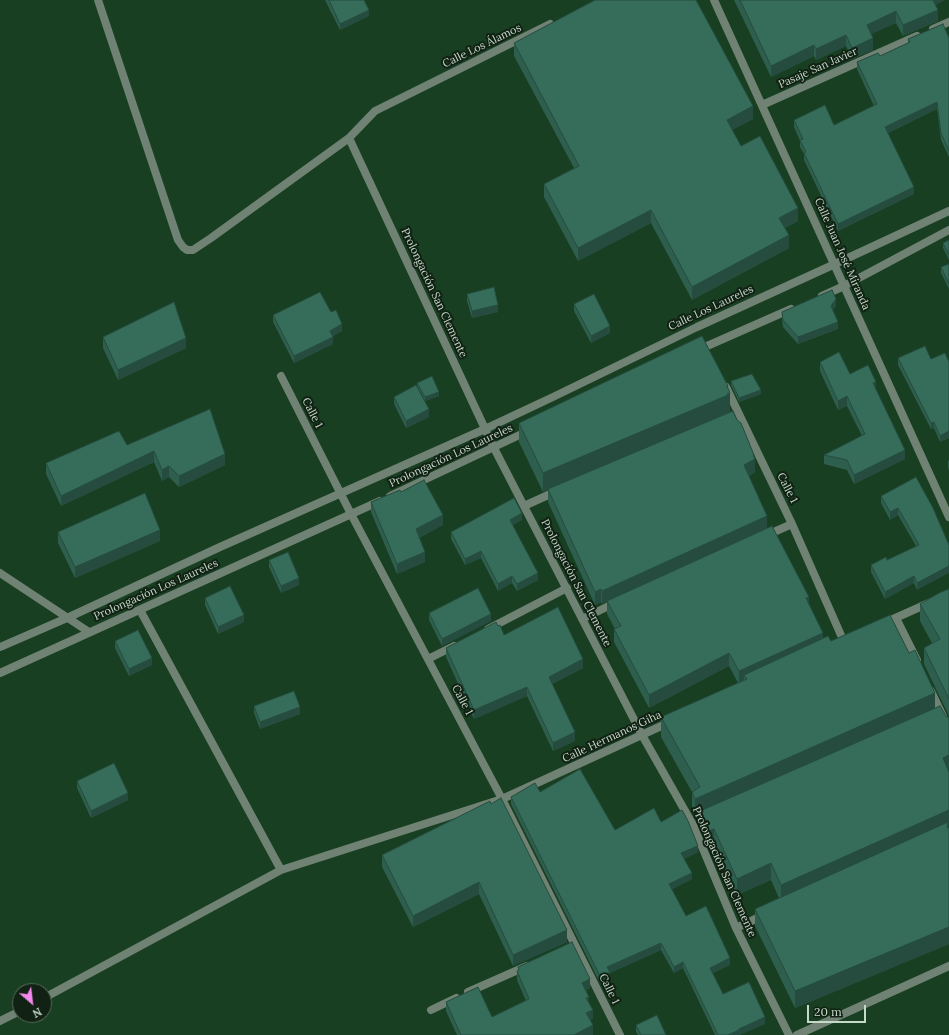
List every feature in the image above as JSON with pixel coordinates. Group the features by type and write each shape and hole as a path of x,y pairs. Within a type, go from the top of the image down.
{"street":[{"name":"Calle Los Álamos","path":"98,0 178,240 187,250 193,250 211,238 349,138 375,111 557,21"},
{"name":"Calle Juan José Miranda","path":"714,0 949,517"},
{"name":"Pasaje San Javier","path":"762,105 949,22"},
{"name":"Prolongación San Clemente","path":"349,138 494,448 642,735 696,824 736,928 789,1035"},
{"name":"Calle Los Laureles","path":"485,429 696,327 949,211"},
{"path":"815,299 844,286 949,230"},
{"path":"692,353 707,350 801,305"},
{"name":"Calle 1","path":"282,376 351,514 502,799 571,945 620,1035"},
{"name":"Calle 1","path":"723,381 735,417 792,524 843,642"},
{"name":"Prolongación Los Laureles","path":"0,673 351,514 536,428"},
{"name":"Prolongación Los Laureles","path":"0,647 485,429"},
{"path":"524,506 565,488"},
{"path":"763,537 792,524"},
{"path":"0,573 89,632"},
{"path":"484,631 567,588"},
{"path":"876,627 949,594"},
{"path":"582,618 625,599"},
{"path":"140,610 282,870"},
{"path":"896,618 920,666"},
{"path":"428,659 463,642"},
{"path":"926,680 939,717 949,729"},
{"name":"Calle Hermanos Giha","path":"52,994 282,870 502,799 678,718"},
{"path":"736,928 771,912"},
{"path":"430,1010 532,964"},
{"path":"797,1035 949,966"},
{"path":"0,1021 12,1015"}],"building":[{"path":"329,0 364,0 369,10 340,24"},
{"path":"595,0 696,0 753,106 727,120 741,146 760,136 798,208 779,218 789,235 692,287 651,210 578,248 544,184 579,166 514,43"},
{"path":"740,0 933,0 938,10 903,25 896,11 867,25 873,38 852,48 846,35 816,49 814,45 771,66"},
{"path":"943,24 949,38 949,151 941,133 937,102 885,127 914,187 838,224 804,153 806,152 800,140 803,139 794,120 825,105 834,125 877,104 857,62 878,53 880,56 910,42 908,39"},
{"path":"949,240 949,255 943,243"},
{"path":"949,264 949,284 941,267"},
{"path":"494,287 498,305 472,311 467,294"},
{"path":"832,290 836,299 831,306 838,322 798,337 783,320 782,312"},
{"path":"320,292 331,312 336,310 342,324 330,331 333,337 294,356 273,315"},
{"path":"594,294 610,326 591,336 574,304"},
{"path":"174,302 186,338 118,370 103,337"},
{"path":"702,336 728,386 730,393 727,394 728,395 543,473 519,423"},
{"path":"925,346 931,359 945,353 949,362 949,431 940,436 934,422 931,423 898,358"},
{"path":"839,352 850,374 868,365 876,382 873,383 905,450 854,475 847,460 824,455 865,434 847,396 838,401 820,362"},
{"path":"752,374 761,390 739,398 731,381"},
{"path":"432,376 439,392 425,397 417,383"},
{"path":"416,385 429,409 406,421 394,397"},
{"path":"210,409 225,454 179,476 169,466 162,470 154,451 61,496 46,463 119,431 127,445"},
{"path":"733,411 737,420 741,423 754,455 755,459 744,465 767,516 602,591 601,589 595,592 548,489"},
{"path":"916,477 933,508 949,545 949,566 917,583 914,576 885,592 871,565 886,557 887,560 919,545 898,508 890,512 881,496"},
{"path":"424,480 443,515 416,529 425,552 397,564 371,502 400,490 401,492"},
{"path":"145,493 160,530 75,567 58,532"},
{"path":"514,498 522,513 510,520 538,573 517,584 512,576 498,584 481,551 465,559 451,532"},
{"path":"772,526 809,597 806,598 823,633 739,671 729,653 649,695 614,629 621,626 607,601"},
{"path":"288,552 299,578 281,586 269,560"},
{"path":"230,586 244,615 218,627 205,598"},
{"path":"478,588 491,614 442,639 429,613"},
{"path":"949,589 949,699 924,648 940,639 920,604"},
{"path":"558,607 583,659 549,677 575,732 553,743 527,687 474,710 446,648 496,622 498,626 500,625 504,635"},
{"path":"890,615 909,653 915,650 935,693 695,799 692,792 700,787 661,717 747,679 744,675 828,636 831,641"},
{"path":"138,630 152,658 129,669 115,641"},
{"path":"294,691 300,707 260,722 254,706"},
{"path":"940,706 949,718 949,755 943,758 949,772 949,810 781,885 771,863 737,879 714,829 709,831 700,811"},
{"path":"114,763 128,793 91,811 77,781"},
{"path":"580,769 615,830 654,808 661,822 682,810 698,846 681,853 692,873 669,884 686,916 706,906 730,958 710,968 723,994 749,982 765,1017 728,1035 718,1035 683,962 674,967 661,943 607,967 610,972 600,976 511,797 535,783 540,792"},
{"path":"501,798 567,930 513,955 479,882 413,916 382,855 490,801 491,804"},
{"path":"948,822 949,927 795,991 755,909"},
{"path":"572,942 590,979 582,983 589,997 586,998 593,1010 586,1013 593,1025 574,1035 461,1035 446,1002 478,987 492,1017 529,999 517,971 519,970 518,967"},
{"path":"657,1015 666,1035 641,1035 636,1025"}]}
